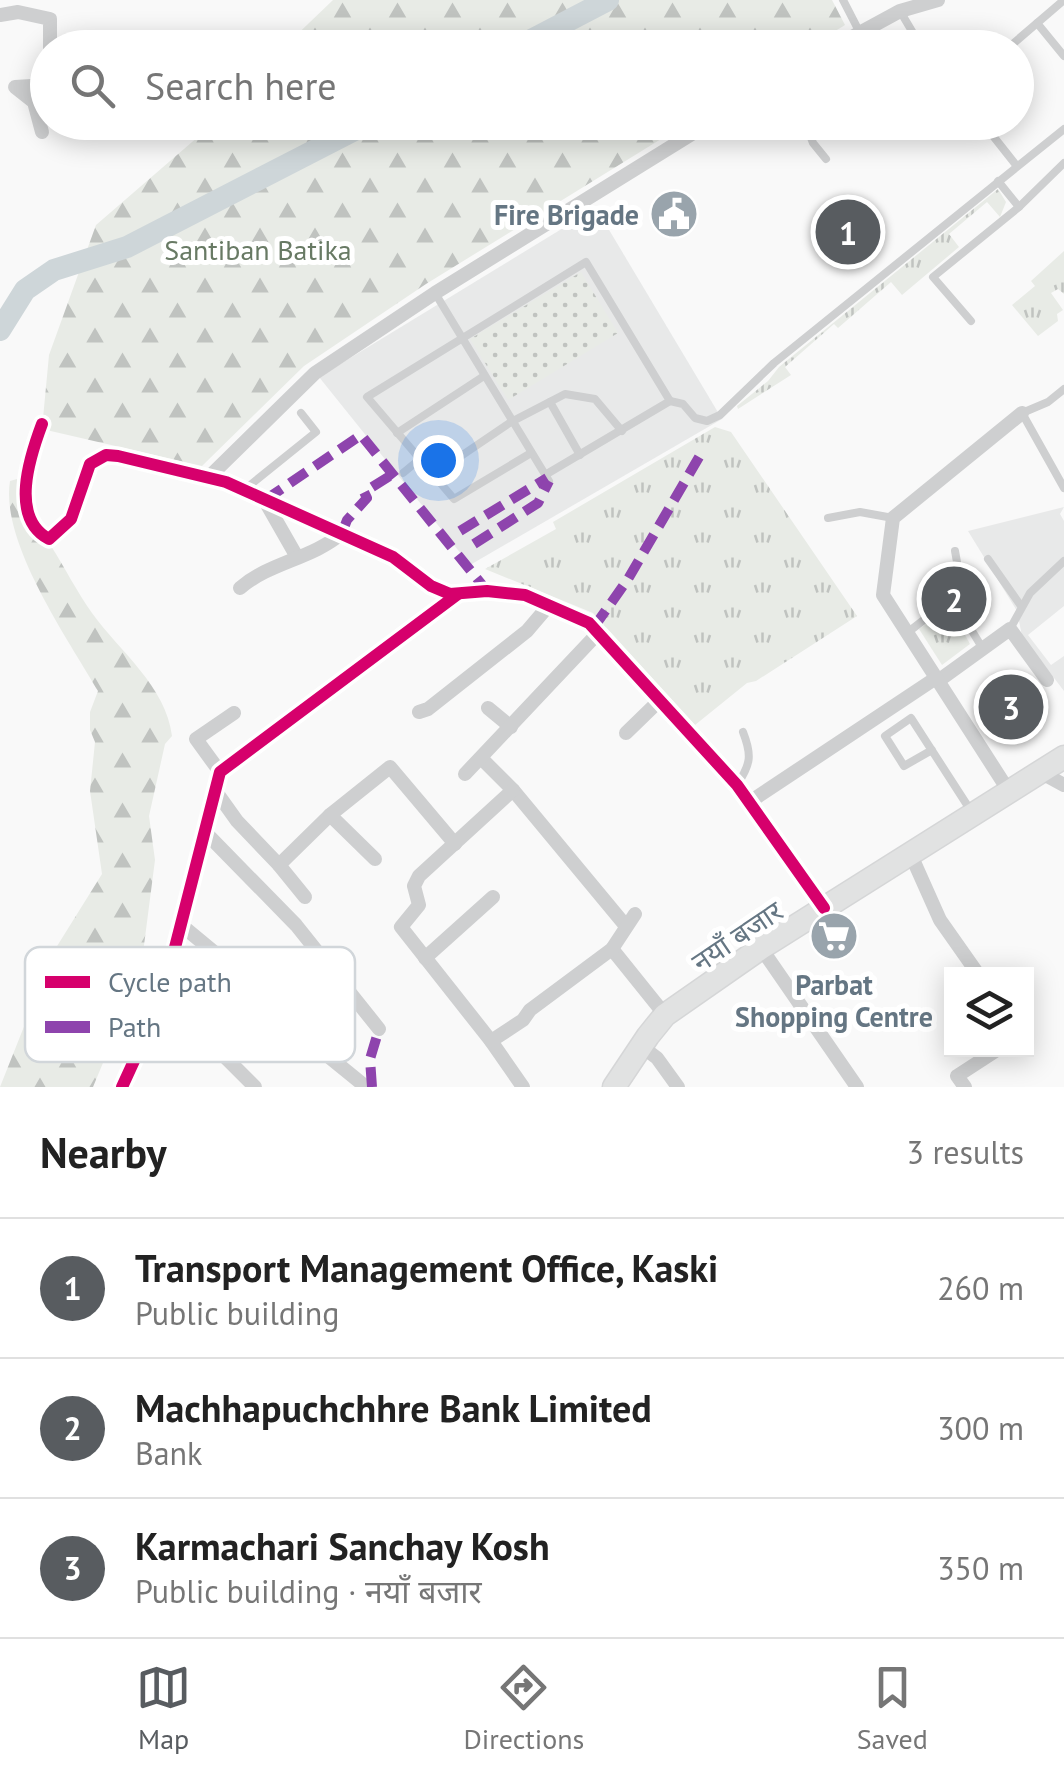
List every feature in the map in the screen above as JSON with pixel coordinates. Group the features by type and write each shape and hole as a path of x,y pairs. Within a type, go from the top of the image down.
{"main road":[{"name":"नयाँ बजार","path":"614,1087 665,1016 762,948 1064,758"}],"street":[{"path":"860,30 900,11 938,0"},
{"path":"0,15 18,12 50,19 50,30"},
{"path":"30,86 14,87 30,99"},
{"path":"209,477 315,374 435,293 682,140"},
{"path":"1010,793 883,596 893,518 1022,413"},
{"path":"42,424 30,461 26,496 36,530 49,540 64,530 71,519 90,464 106,454 209,477 244,490 393,557 431,586 458,594 505,591 570,612 600,631 737,784 824,908"},
{"path":"264,500 297,557"},
{"path":"240,588 252,578 325,548 342,534"},
{"path":"220,772 458,594"},
{"path":"419,712 527,631 550,604"},
{"path":"750,801 1010,630 1047,680"},
{"path":"465,774 600,631"},
{"path":"626,733 661,699"},
{"path":"488,708 511,727"},
{"path":"174,947 220,772 196,739 234,712"},
{"path":"481,758 630,920 612,948 492,1041"},
{"path":"278,865 330,815 390,767 455,844"},
{"path":"1042,773 1064,784"},
{"path":"514,790 416,880 419,905 401,927 492,1041 523,1087"},
{"path":"217,794 304,897"},
{"path":"330,815 374,859"},
{"path":"203,830 314,947"},
{"path":"911,856 940,920 973,967"},
{"path":"425,958 493,897"},
{"path":"180,924 208,947"},
{"path":"612,948 665,1016"},
{"path":"762,948 857,1087"},
{"path":"355,999 379,1029"},
{"path":"641,1046 657,1058 678,1087"},
{"path":"965,1087 958,1076 986,1057"},
{"path":"122,1087 133,1062"},
{"path":"228,1062 256,1087"},
{"path":"335,1062 366,1087"}],"lane":[{"path":"843,0 858,30"},
{"path":"1028,30 1064,0"},
{"path":"900,11 909,30"},
{"path":"1036,23 1064,56"},
{"path":"435,293 547,478 670,401 683,404 695,418 707,420 720,415 774,362 1064,129"},
{"path":"812,140 826,159"},
{"path":"998,140 1016,165"},
{"path":"971,321 933,277 1019,208 1064,162"},
{"path":"998,181 1019,208"},
{"path":"531,452 454,499 367,397 586,262 670,401"},
{"path":"397,433 484,376"},
{"path":"1064,389 1048,402 1022,413 1064,488"},
{"path":"433,474 511,422 565,394 595,400 622,432"},
{"path":"550,402 580,456"},
{"path":"244,490 316,432 301,413"},
{"path":"404,473 420,459"},
{"path":"828,518 860,512 893,518"},
{"path":"907,633 934,612 957,562 955,551"},
{"path":"988,559 1021,606"},
{"path":"1010,630 1021,606 1064,561"},
{"path":"934,612 972,630 983,649"},
{"path":"932,750 904,766 885,736 911,718 932,750 974,816"},
{"path":"737,784 749,767 752,753 742,732"}],"shaded area":[{"path":"596,208 722,419 470,565 319,377"},
{"path":"1064,507 1060,514 1064,521 1064,606 1028,635 1051,665 1064,656 1064,691 1022,636 1017,611 968,531"}],"green space":[{"path":"333,0 832,0 845,25 837,30 302,30"},
{"name":"Santiban Batika","path":"194,140 659,140 426,284 304,366 202,466 42,429 49,355 96,225"},
{"path":"998,189 1006,202 1000,217 987,202 949,234 959,247 902,295 891,282 785,367 791,375 738,409 779,367"},
{"path":"1064,251 1064,294 1058,289 1051,293 1063,310 1057,314 1058,321 1038,336 1012,305 1035,286 1031,281"},
{"path":"581,272 618,333 508,400 470,339"},
{"path":"715,427 731,432 857,616 747,683 695,725 593,613 485,569 556,529 553,522"},
{"path":"17,479 43,542 51,546 92,613 151,685 168,718 172,736 165,744 149,816 155,860 144,947 56,947 102,874 90,791 95,742 90,712 98,691 54,618 26,561 15,532 10,481"},
{"path":"933,619 964,633 970,644 942,665 919,629"},
{"path":"25,1024 25,1062 103,1062 93,1087 0,1087"}],"waterway":[{"path":"550,30 608,0"},
{"path":"0,330 25,290 54,270 127,247 335,140"}],"marked path":[{"path":"265,500 361,435 487,591"},
{"path":"594,627 628,579 702,452"},
{"path":"342,533 347,520 367,498 364,492 393,474"},
{"path":"460,531 547,478"},
{"path":"474,544 538,503 549,481"},
{"path":"372,1087 370,1059 379,1029"}],"cycle path":[{"path":"42,424 28,469 26,502 29,517 49,539 71,519 90,464 106,455 118,456 226,482 393,557 431,586 450,594 487,591 525,595 589,623 737,785 824,908"},
{"path":"175,947 220,772 458,594"},
{"path":"122,1087 133,1062"}],"place":[{"name":"Fire Brigade","path":"674,214"},
{"name":"Transport Management Office, Kaski","path":"848,232"},
{"name":"Machhapuchchhre Bank Limited","path":"954,599"},
{"name":"Karmachari Sanchay Kosh","path":"1011,707"},
{"name":"Parbat Shopping Centre","path":"834,936"}]}
